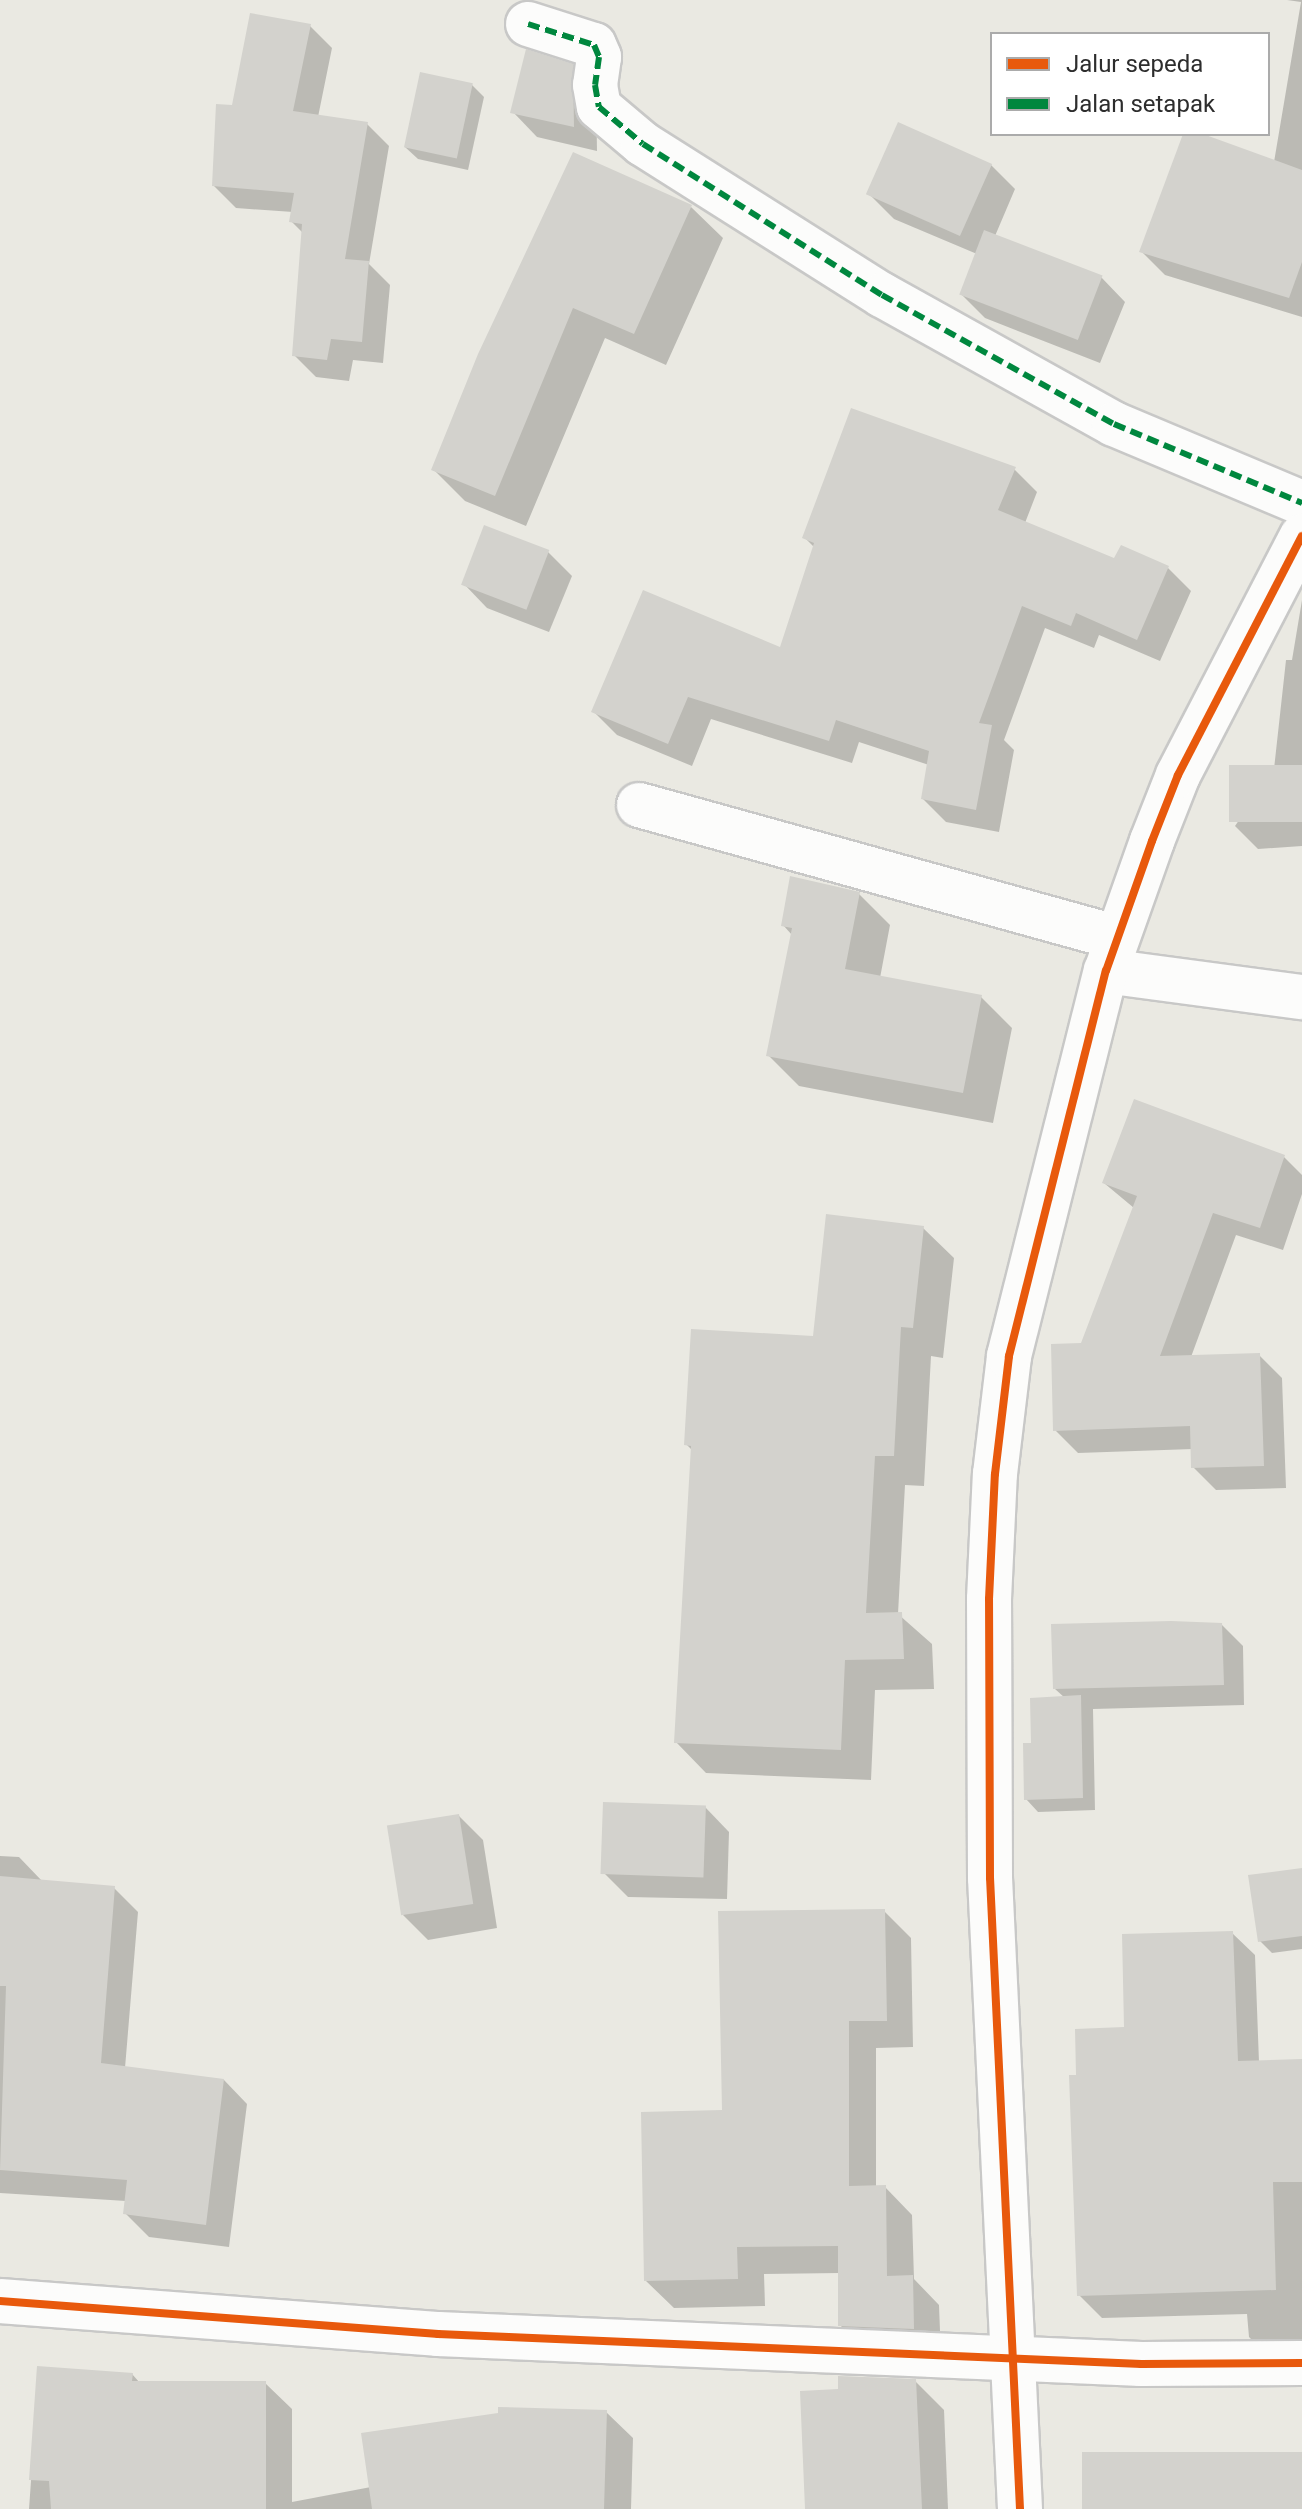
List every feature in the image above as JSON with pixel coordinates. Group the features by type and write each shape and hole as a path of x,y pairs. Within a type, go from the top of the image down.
{"street":[{"path":"528,24 594,45 599,57 595,95 599,107 643,144 882,295 1114,424 1302,503"},
{"path":"1020,2509 990,1878 989,1599 995,1474 1009,1356 1112,954 1178,775 1302,536"},
{"path":"639,805 1112,954 1302,997"},
{"path":"0,2301 438,2334 1012,2359 1302,2363"}],"building":[{"path":"250,13 311,24 293,111 368,122 345,259 369,261 362,342 331,339 327,360 292,356 302,224 289,222 294,193 212,186 216,104 232,105"},
{"path":"526,49 573,64 574,127 510,113"},
{"path":"420,72 473,83 457,159 404,147"},
{"path":"898,122 992,164 960,236 866,194"},
{"path":"1182,136 1208,136 1302,170 1302,262 1289,298 1139,252"},
{"path":"573,152 692,205 634,334 573,308 495,496 431,470 478,354"},
{"path":"984,230 1103,276 1078,340 959,294"},
{"path":"851,408 1016,467 998,510 1114,558 1121,545 1169,566 1137,640 1076,613 1071,626 1022,606 979,723 992,725 976,810 921,799 929,751 836,720 829,741 688,697 668,744 591,712 643,590 780,647 814,543 802,538"},
{"path":"484,525 549,550 526,610 461,585"},
{"path":"1229,765 1302,765 1302,822 1229,822"},
{"path":"790,876 860,892 845,969 982,995 963,1093 766,1056 792,928 781,926"},
{"path":"1134,1099 1285,1155 1260,1228 1213,1213 1160,1356 1260,1353 1264,1466 1191,1468 1190,1426 1053,1431 1051,1344 1081,1343 1137,1196 1102,1183"},
{"path":"826,1214 924,1226 913,1328 901,1327 894,1456 875,1456 866,1613 902,1612 904,1659 845,1660 841,1750 674,1743 691,1446 684,1445 691,1329 813,1336"},
{"path":"1222,1623 1224,1685 1053,1689 1051,1624"},
{"path":"1081,1695 1083,1798 1024,1800 1023,1743 1031,1743 1030,1698"},
{"path":"603,1802 706,1806 703,1878 600,1874"},
{"path":"459,1814 473,1904 401,1915 387,1825"},
{"path":"1302,1868 1302,1936 1258,1942 1248,1875"},
{"path":"0,1876 115,1886 101,2063 224,2079 206,2225 123,2214 127,2180 0,2170 6,1986 0,1986"},
{"path":"885,1909 887,2021 849,2021 849,2186 886,2185 887,2276 913,2275 914,2329 838,2326 838,2246 737,2247 738,2279 644,2281 641,2112 722,2110 718,1911"},
{"path":"1233,1931 1238,2061 1302,2059 1302,2182 1273,2182 1276,2290 1077,2296 1069,2075 1076,2075 1075,2029 1124,2027 1122,1934"},
{"path":"37,2366 133,2373 132,2381 266,2381 266,2509 51,2509 49,2481 29,2480"},
{"path":"838,2376 916,2379 922,2509 805,2509 800,2391 838,2389"},
{"path":"498,2407 607,2410 604,2509 372,2509 361,2433 498,2413"},
{"path":"1082,2452 1302,2452 1302,2509 1082,2509"}],"marked path":[{"path":"528,24 594,45 599,57 595,85 599,107 643,144 882,295 1114,424 1302,503"}],"cycle path":[{"path":"1020,2509 990,1878 989,1599 995,1474 1009,1356 1106,971 1152,841 1178,775 1302,536"},
{"path":"0,2301 438,2334 1141,2364 1302,2363"}]}
